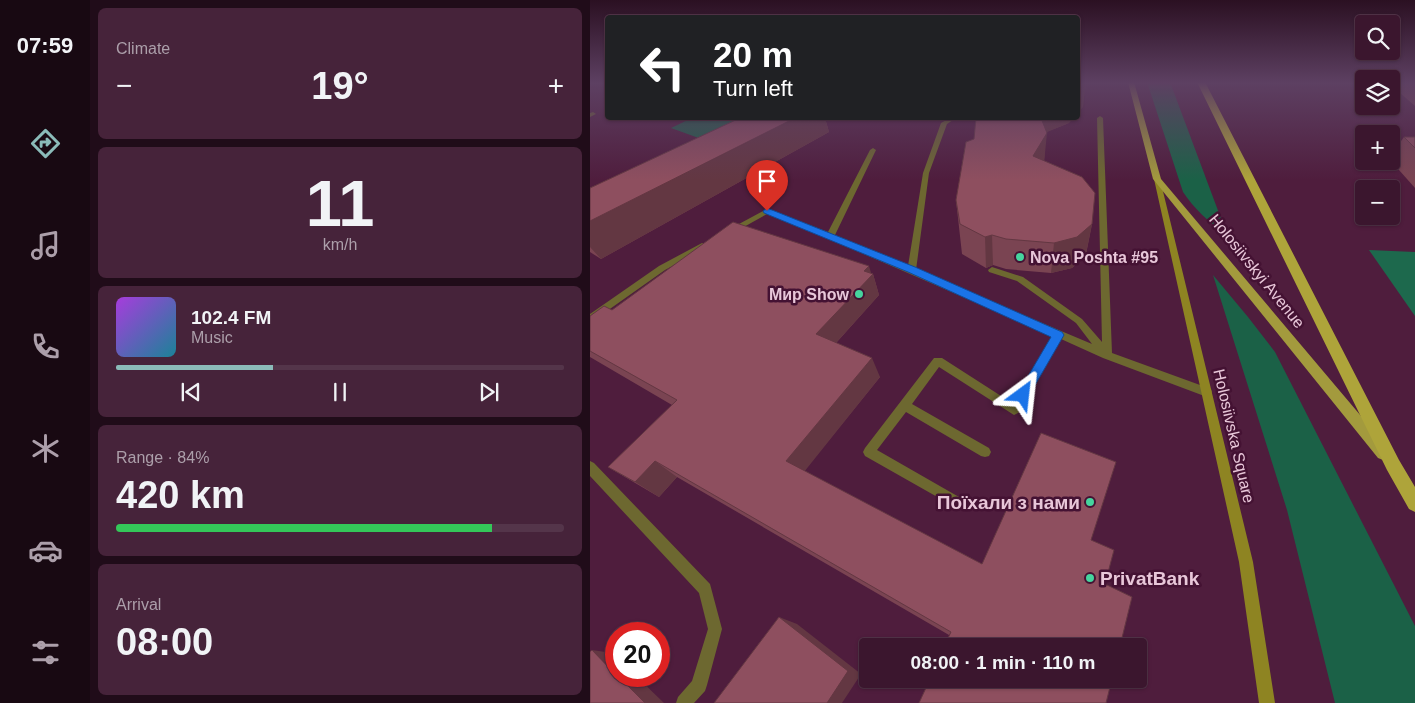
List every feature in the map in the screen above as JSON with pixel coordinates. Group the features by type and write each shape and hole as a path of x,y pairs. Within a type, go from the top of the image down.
{"highway":[{"name":"Holosiivskyi Avenue","path":"1217,115 1393,465 1415,503"}],"main road":[{"name":"Holosiivskyi Avenue","path":"1140,115 1157,179 1393,465"},
{"name":"Holosiivska Square","path":"1157,179 1246,562 1267,703"}],"lane":[{"path":"1100,118 1107,355"},
{"path":"912,270 926,173 944,123 949,120"},
{"path":"830,236 873,150"},
{"path":"723,235 767,211 912,270 1058,335 1207,392"},
{"path":"590,319 662,268 714,240"},
{"path":"992,270 1020,279 1079,321 1107,355"},
{"path":"955,500 869,452 938,361 1014,410 1058,335"},
{"path":"904,405 985,452"},
{"path":"590,467 704,589 715,629 699,684 684,703"}],"green space":[{"path":"1158,115 1182,115 1226,232 1202,215 1183,192"},
{"path":"688,120 765,120 718,145 671,128"},
{"path":"1369,250 1415,252 1415,316"},
{"path":"1213,275 1275,352 1415,626 1415,703 1335,703 1287,510"}],"building":[{"path":"736,120 791,120 590,221 590,188"},
{"path":"976,120 1042,120 1047,133 1033,156 1082,177 1095,193 1092,224 1077,237 1054,243 1006,239 992,235 985,237 960,224 956,200 966,142 974,139"},
{"path":"1404,137 1415,137 1415,148"},
{"path":"733,222 869,266 864,271 873,274 816,334 872,358 786,461 982,564 1041,433 1116,462 1091,540 1114,550 1105,584 1132,597 1122,638 948,638 951,632 655,461 635,482 608,467 677,400 590,351 590,316 604,306 612,310"},
{"path":"779,617 848,671 827,703 714,703"},
{"path":"592,650 605,664 605,687 629,687 645,703 590,703 590,652"},
{"path":"926,688 1110,688 1106,703 919,703"}],"place":[{"name":"Nova Poshta #95","path":"1020,257"},
{"name":"Мир Show","path":"859,294"},
{"name":"Поїхали з нами","path":"1090,502"},
{"name":"PrivatBank","path":"1090,578"}],"route":[{"path":"767,211 912,270 1058,335 1023,395"}]}
